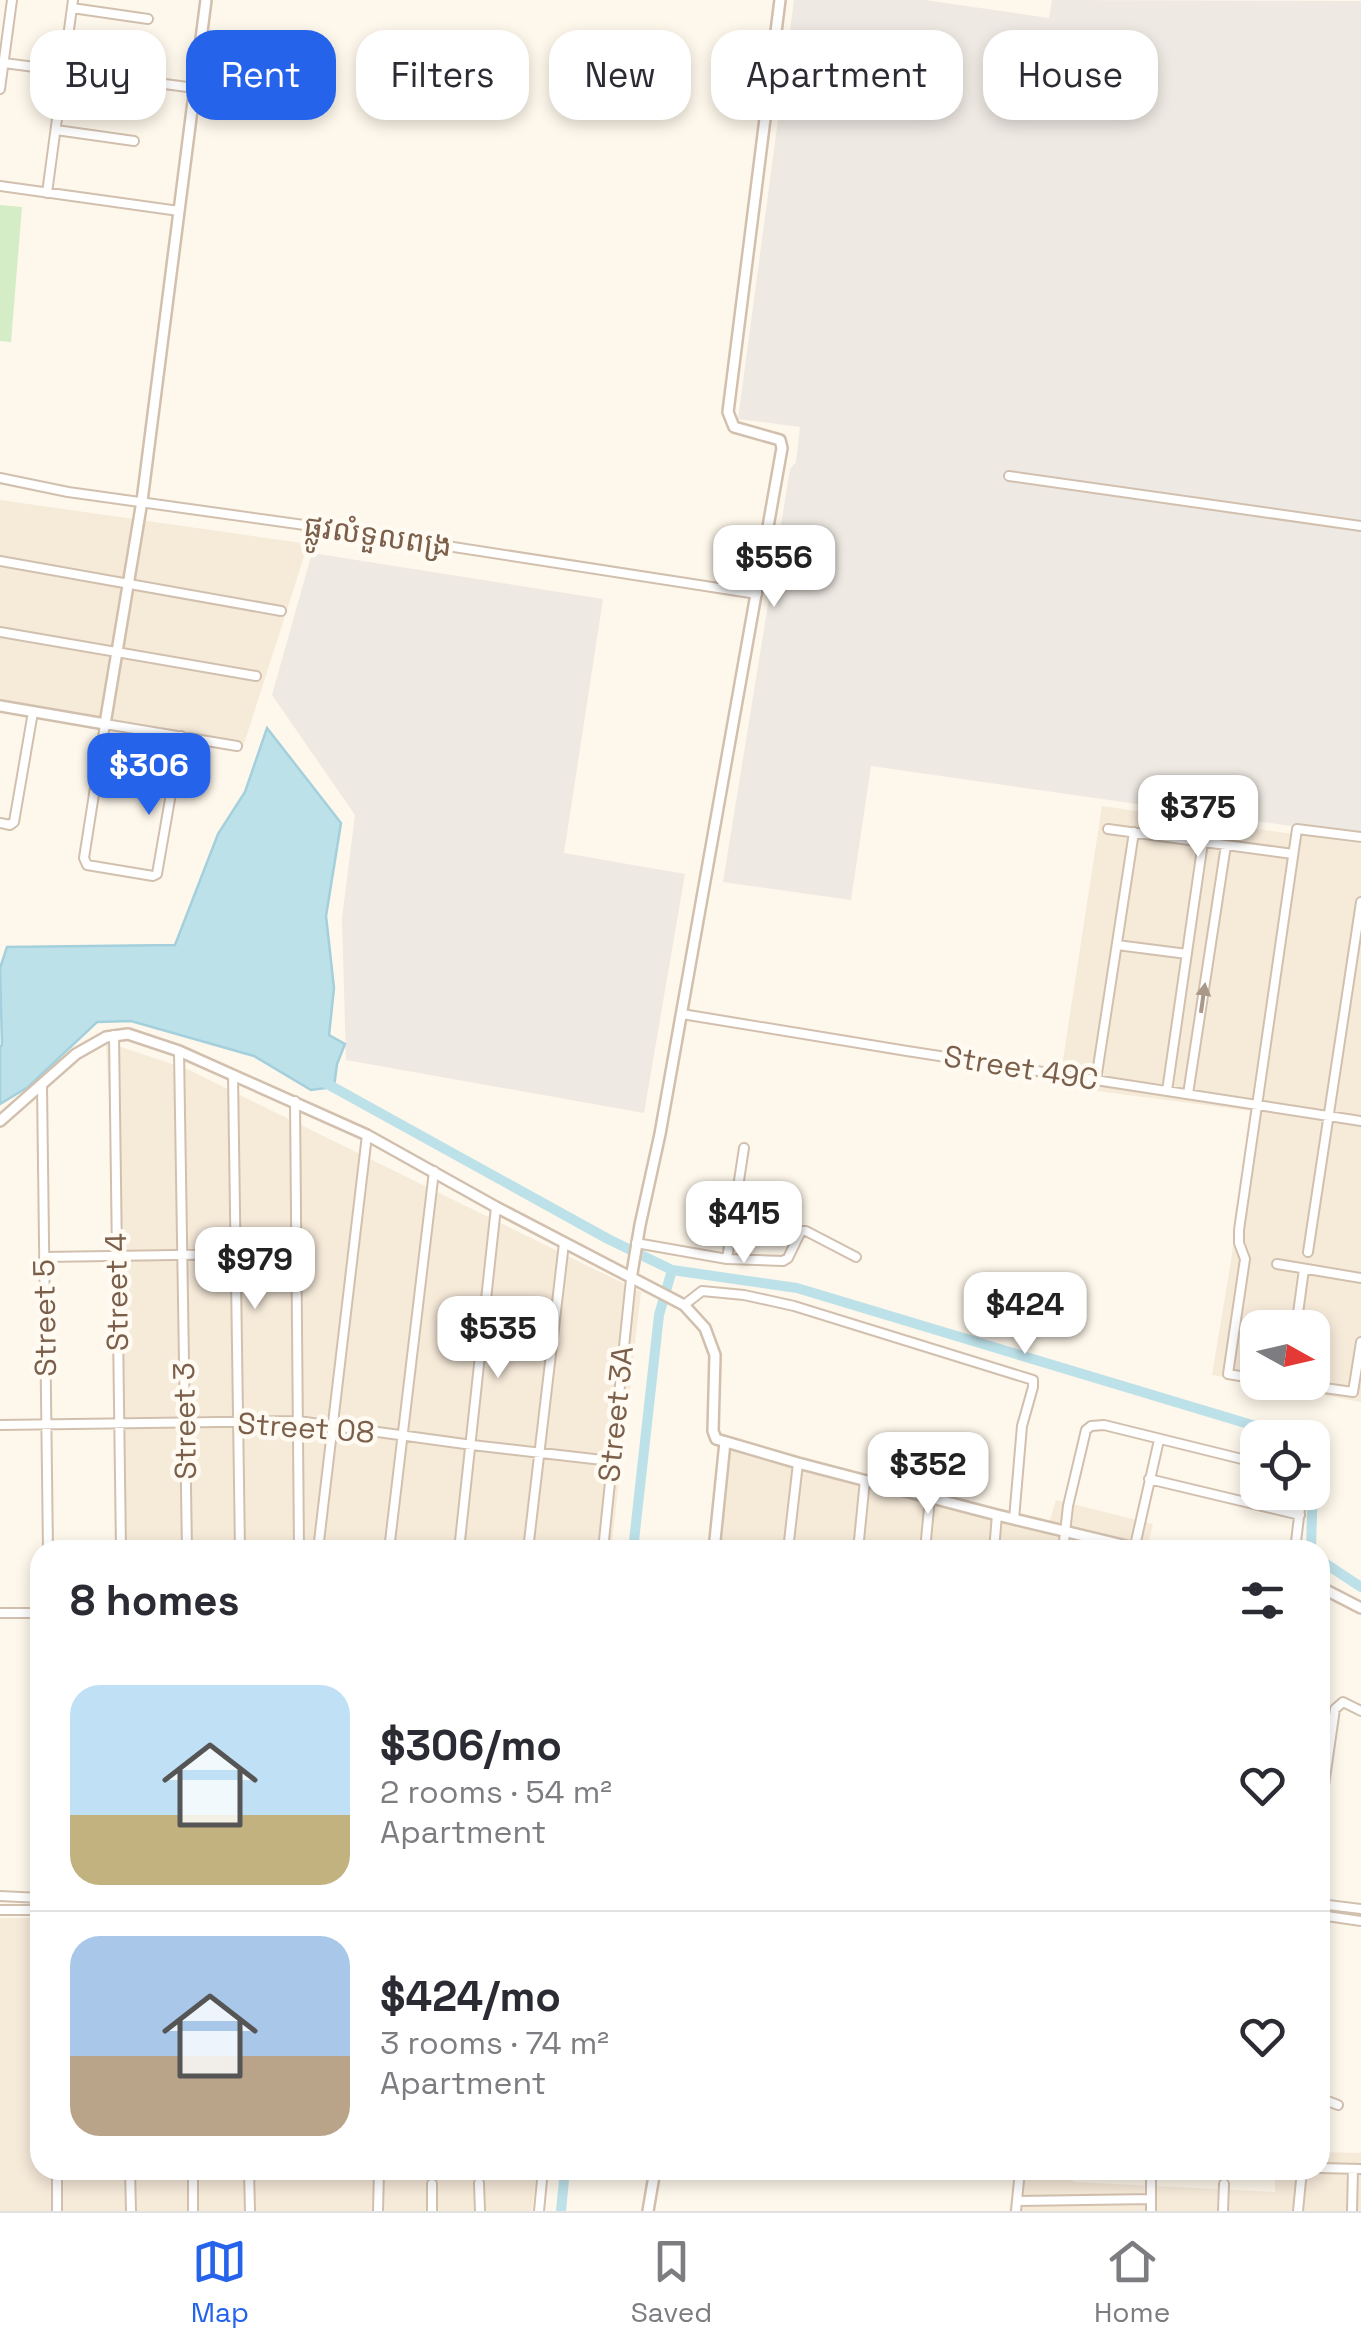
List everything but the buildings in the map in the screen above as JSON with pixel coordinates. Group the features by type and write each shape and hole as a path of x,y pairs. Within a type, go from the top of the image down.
{"street":[{"path":"0,89 5,15 12,0"},
{"path":"202,30 206,0"},
{"path":"631,1279 782,445 780,440 734,427 728,404 780,0"},
{"path":"69,30 72,4 148,19"},
{"path":"4,63 30,66"},
{"path":"47,192 57,120"},
{"path":"181,736 160,870 153,876 87,865 84,862 142,501 191,120"},
{"path":"56,130 134,140"},
{"path":"0,186 179,211"},
{"path":"1009,476 1361,526"},
{"name":"ផ្លូវលំទួលពង្រ","path":"0,478 68,492 376,534 757,594"},
{"path":"0,561 280,611"},
{"path":"0,632 256,676"},
{"path":"0,706 236,746"},
{"path":"0,823 14,822 33,712"},
{"path":"1108,828 1294,854"},
{"path":"1240,1376 1228,1374 1245,1259 1239,1230 1297,829 1361,838"},
{"path":"1096,1080 1134,832"},
{"path":"1166,1091 1203,842"},
{"path":"1188,1094 1226,845"},
{"path":"1308,1252 1361,902"},
{"path":"1117,945 1186,954 1210,948"},
{"path":"1186,954 1207,968"},
{"name":"Street 49C","path":"682,1014 1361,1120"},
{"path":"0,1121 96,1041 128,1034 179,1052 367,1135 496,1208 684,1305 710,1338 715,1355 716,1439 1098,1540"},
{"name":"Street 4","path":"114,1035 121,1540"},
{"name":"Street 3","path":"179,1052 187,1540"},
{"path":"233,1074 240,1540"},
{"name":"Street 5","path":"42,1086 48,1540"},
{"path":"295,1101 298,1540"},
{"path":"319,1540 367,1135"},
{"path":"726,1259 744,1148"},
{"path":"389,1540 434,1171"},
{"path":"460,1540 496,1208"},
{"path":"636,1244 726,1259 783,1262 801,1231 806,1231 856,1257"},
{"path":"529,1540 564,1243"},
{"path":"44,1258 298,1253"},
{"path":"1276,1264 1361,1278"},
{"path":"1298,1310 1304,1269"},
{"name":"Street 3A","path":"604,1540 631,1279"},
{"path":"684,1305 702,1292 778,1302 1033,1380 1022,1426 1014,1520"},
{"path":"1330,1389 1353,1392 1361,1342"},
{"name":"Street 08","path":"0,1426 298,1421 611,1460"},
{"path":"1063,1540 1086,1430 1091,1426 1104,1425 1240,1459"},
{"path":"1139,1540 1160,1440"},
{"path":"715,1540 725,1442"},
{"path":"789,1540 798,1463"},
{"path":"1150,1478 1300,1514"},
{"path":"859,1540 865,1480"},
{"path":"926,1540 930,1498"},
{"path":"1297,1540 1300,1510"},
{"path":"995,1540 998,1515"},
{"path":"1330,1592 1361,1608"},
{"path":"0,1613 30,1613"},
{"path":"1330,1744 1335,1709 1344,1702 1361,1711"},
{"path":"0,1896 30,1898"},
{"path":"1330,1905 1361,1909"},
{"path":"0,1910 30,1910"},
{"path":"1330,1916 1361,1921"},
{"path":"1330,2102 1338,2105"},
{"path":"1330,2168 1357,2169 1352,2211"},
{"path":"56,2180 57,2211"},
{"path":"130,2180 131,2211"},
{"path":"193,2180 193,2211"},
{"path":"249,2180 250,2211"},
{"path":"378,2211 379,2180"},
{"path":"539,2211 542,2180"},
{"path":"648,2211 653,2180"},
{"path":"1019,2180 1017,2206 1151,2199"},
{"path":"1151,2180 1152,2211"},
{"path":"1298,2211 1301,2180"},
{"path":"479,2183 480,2211"},
{"path":"432,2184 432,2211"},
{"path":"1223,2211 1224,2184"}],"shaded area":[{"path":"794,0 925,0 1049,18 1052,0 1361,1 1361,836 871,766 851,900 723,882 800,427 738,419 778,120 963,120 963,30 790,30"},
{"path":"0,500 308,544 242,750 0,709"},
{"path":"312,553 603,599 564,853 685,874 644,1113 346,1060 342,918 355,815 272,695"},
{"path":"1102,806 1361,844 1361,1402 1330,1396 1330,1310 1240,1310 1240,1380 1212,1375 1251,1111 1059,1086"},
{"path":"106,1042 187,1069 641,1292 612,1540 116,1540 117,1256"},
{"path":"731,1443 1049,1524 1056,1500 1153,1524 1149,1540 721,1540"},
{"path":"0,1918 30,1918 30,2180 536,2180 532,2211 0,2211"},
{"path":"1330,2152 1361,2153 1361,2211 1009,2211 1014,2180 1275,2192 1275,2180 1330,2180"}],"green space":[{"path":"0,205 22,207 11,342 0,341"}],"water":[{"path":"267,728 341,823 326,916 334,988 329,1035 345,1044 334,1087 311,1090 254,1056 131,1021 97,1022 28,1087 0,1104 0,968 7,947 175,945 218,834 245,792"}],"waterway":[{"path":"322,1081 608,1239 672,1270 797,1288 1240,1421"},
{"path":"634,1540 659,1315 672,1270"},
{"path":"1311,1540 1312,1510"},
{"path":"1330,1567 1361,1587"},
{"path":"561,2211 564,2180"}]}
